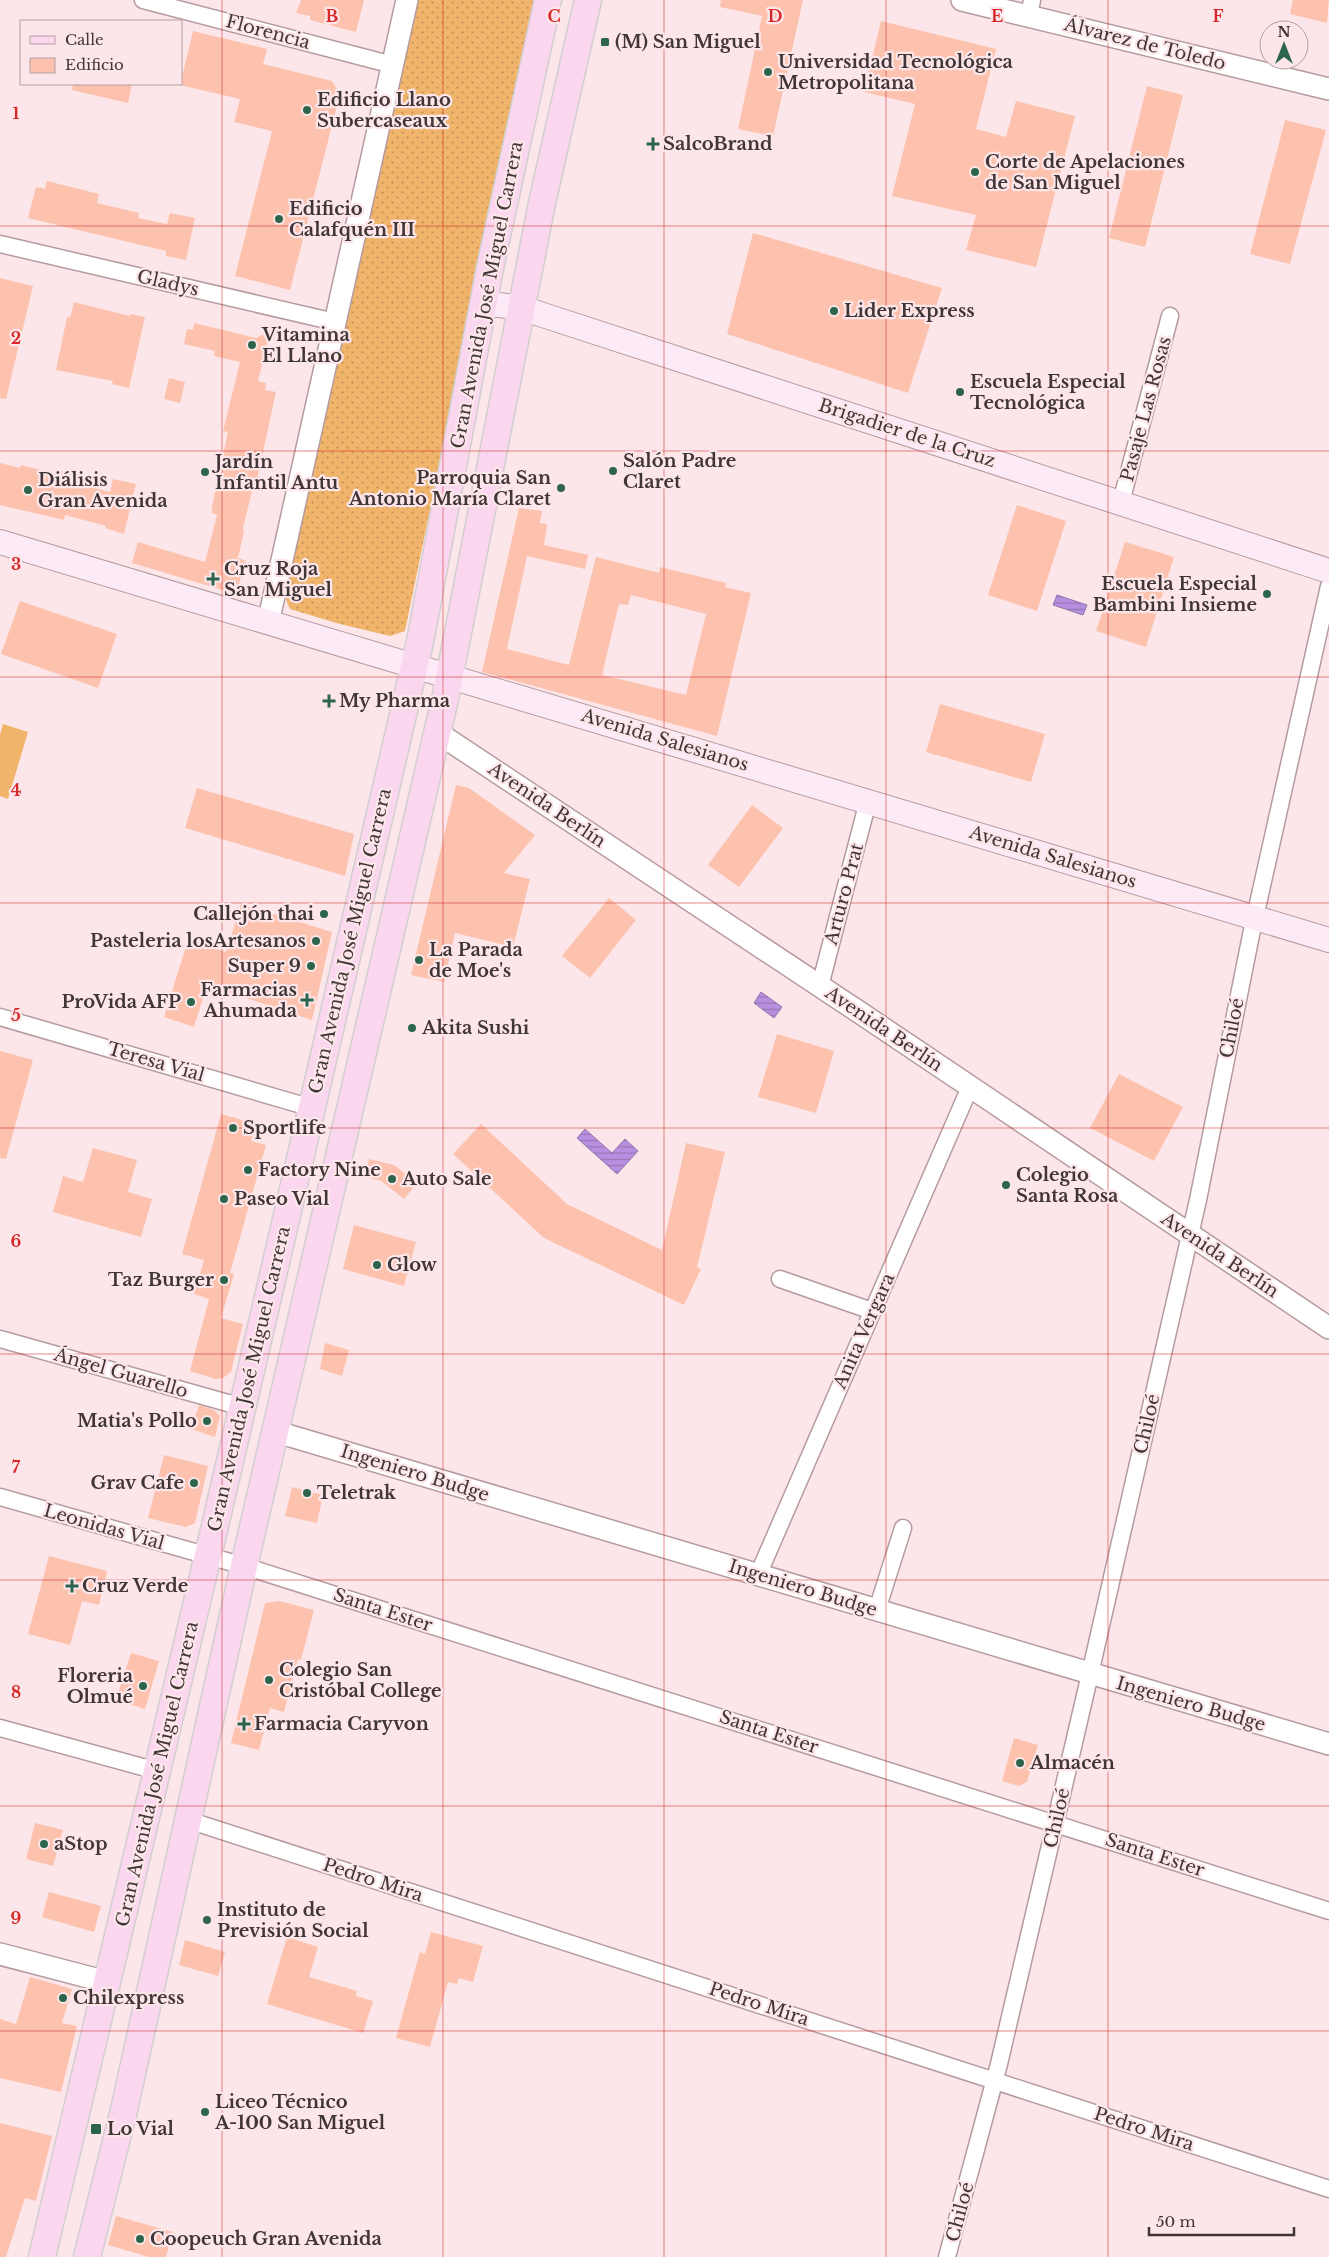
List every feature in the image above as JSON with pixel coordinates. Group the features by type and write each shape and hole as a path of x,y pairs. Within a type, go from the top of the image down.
{"main road":[{"name":"Gran Avenida José Miguel Carrera","path":"42,2257 208,1556 413,666 437,552 483,303 548,0"},
{"name":"Gran Avenida José Miguel Carrera","path":"87,2257 124,2110 244,1566 277,1432 438,732 542,203 588,0"},
{"name":"Brigadier de la Cruz","path":"483,303 522,308 1329,570"},
{"name":"Avenida Salesianos","path":"0,542 1329,940"},
{"path":"312,1108 330,1124 342,1145"}],"street":[{"name":"Florencia","path":"143,0 392,65"},
{"path":"268,623 407,0"},
{"name":"Álvarez de Toledo","path":"962,0 1030,8 1329,89"},
{"name":"Gladys","path":"0,244 335,322"},
{"name":"Pasaje Las Rosas","path":"1121,502 1170,316"},
{"name":"Chiloé","path":"947,2257 995,2081 1056,1824 1190,1234 1255,917 1329,586"},
{"name":"Avenida Berlín","path":"438,732 1329,1328"},
{"name":"Arturo Prat","path":"820,986 868,801"},
{"name":"Teresa Vial","path":"0,1017 312,1108"},
{"name":"Anita Vergara","path":"758,1575 970,1087"},
{"path":"780,1279 872,1311"},
{"name":"Ángel Guarello","path":"0,1339 242,1407"},
{"name":"Ingeniero Budge","path":"277,1432 1329,1744"},
{"name":"Leonidas Vial","path":"0,1497 208,1556"},
{"path":"877,1610 903,1528"},
{"name":"Santa Ester","path":"208,1556 1329,1911"},
{"path":"0,1728 157,1771"},
{"name":"Pedro Mira","path":"188,1820 1329,2189"},
{"path":"0,1954 107,1982"}],"shaded area":[{"path":"416,0 535,0 405,631 390,636 290,609 284,595"},
{"path":"1057,595 1087,605 1083,615 1053,605"},
{"path":"3,724 28,732 8,799 0,796 0,735"},
{"path":"761,992 782,1007 774,1018 754,1003"},
{"path":"585,1129 612,1153 625,1139 638,1151 617,1174 577,1138"}],"building":[{"path":"301,0 364,0 356,32 310,20 310,16 296,13"},
{"name":"Universidad Tecnológica Metropolitana","path":"721,0 803,0 773,136 738,129 762,16 720,7"},
{"path":"1293,0 1329,0 1327,23 1290,14"},
{"path":"881,21 996,49 976,129 1006,137 1016,101 1075,116 1036,267 966,250 976,215 892,196 915,104 864,92"},
{"path":"193,31 267,49 263,64 332,81 340,94 290,290 235,276 272,131 234,122 240,99 180,85 182,85 182,77"},
{"path":"73,85 132,85 128,103 72,90"},
{"path":"1147,86 1183,95 1145,247 1109,238"},
{"path":"1285,120 1326,130 1290,264 1250,254"},
{"path":"47,181 99,194 97,203 139,213 138,218 167,224 170,213 195,218 186,260 166,256 166,251 28,218 36,187 45,189"},
{"name":"Lider Express","path":"753,233 942,288 908,393 727,334"},
{"path":"0,278 33,286 6,399 0,398"},
{"path":"74,302 130,316 131,314 145,317 129,388 112,384 113,381 56,370 67,317 70,318"},
{"path":"194,323 256,338 270,331 258,381 266,383 265,390 276,392 256,484 254,483 243,528 244,532 238,558 246,561 236,594 132,563 138,542 205,562 217,515 212,513 212,507 228,432 223,431 240,362 214,356 215,351 184,344 187,329 193,330"},
{"path":"169,378 185,382 180,403 164,399"},
{"path":"0,463 20,468 21,465 57,474 58,470 73,475 71,482 110,492 113,479 136,484 124,534 105,528 106,526 65,515 64,520 0,505"},
{"path":"1017,505 1066,521 1037,611 988,595"},
{"path":"519,508 542,511 540,523 547,524 544,545 588,555 585,569 527,556 507,649 569,665 596,557 659,573 660,567 726,583 725,587 751,593 717,736 482,672","holes":["631,595 706,614 686,695 602,675 619,604 628,605"]},
{"path":"1125,542 1174,557 1146,647 1096,631"},
{"path":"20,601 117,634 98,688 1,654"},
{"path":"940,704 1045,734 1031,782 926,752"},
{"path":"456,785 469,788 535,835 504,873 530,879 513,947 455,933 444,982 411,975"},
{"path":"197,788 354,834 345,876 185,828"},
{"path":"752,805 783,828 739,887 708,865"},
{"path":"609,898 636,920 590,978 562,956"},
{"path":"241,904 332,932 312,1020 207,985 194,1027 164,1017 188,940 226,952"},
{"path":"777,1034 834,1051 816,1113 758,1097"},
{"path":"0,1051 33,1060 6,1159 0,1158"},
{"path":"1119,1074 1183,1107 1154,1161 1090,1128"},
{"name":"Paseo Vial","path":"221,1114 256,1124 251,1141 266,1145 230,1273 234,1274 221,1318 243,1324 231,1372 223,1378 216,1379 190,1371 209,1299 194,1294 204,1260 182,1254"},
{"path":"481,1124 567,1204 662,1250 686,1143 725,1152 697,1267 701,1269 684,1305 544,1238 453,1154"},
{"path":"93,1148 137,1160 128,1192 152,1199 141,1237 53,1212 63,1176 83,1182"},
{"name":"Auto Sale","path":"369,1159 394,1165 417,1183 404,1199 381,1181 365,1177"},
{"path":"354,1225 416,1242 404,1286 343,1269"},
{"path":"325,1343 349,1350 342,1376 320,1369"},
{"name":"Matia's Pollo","path":"199,1405 214,1410 220,1416 215,1437 191,1429"},
{"path":"164,1455 208,1466 195,1523 186,1527 148,1518"},
{"path":"292,1487 323,1495 317,1523 285,1516"},
{"name":"Cruz Verde","path":"49,1556 107,1571 99,1605 82,1601 70,1645 28,1634"},
{"path":"279,1601 314,1610 301,1660 298,1659 284,1712 270,1708 259,1750 231,1743 265,1603"},
{"path":"131,1653 159,1661 145,1709 116,1700"},
{"name":"Almacén","path":"1014,1738 1038,1745 1027,1782 1019,1786 1002,1781"},
{"name":"aStop","path":"35,1823 63,1830 53,1866 26,1859"},
{"path":"49,1892 101,1906 94,1932 42,1917"},
{"path":"431,1932 483,1946 473,1982 459,1978 457,1984 448,1982 430,2047 396,2038 420,1952 425,1954"},
{"path":"287,1937 318,1947 309,1977 357,1991 356,1996 373,2001 363,2033 267,2004"},
{"path":"185,1940 225,1952 218,1976 179,1965"},
{"path":"30,1977 72,1989 62,2023 77,2026 61,2092 0,2078 0,2019 16,2024"},
{"path":"0,2123 52,2136 36,2201 25,2198 6,2257 0,2257"},
{"name":"Coopeuch Gran Avenida","path":"116,2216 173,2232 166,2257 149,2257 108,2245"}],"place":[{"name":"(M) San Miguel","path":"605,42"},
{"name":"Universidad Tecnológica Metropolitana","path":"768,72"},
{"name":"Edificio Llano Subercaseaux","path":"307,110"},
{"name":"SalcoBrand","path":"653,144"},
{"name":"Corte de Apelaciones de San Miguel","path":"975,172"},
{"name":"Edificio Calafquén III","path":"279,219"},
{"name":"Lider Express","path":"834,311"},
{"name":"Vitamina El Llano","path":"252,345"},
{"name":"Escuela Especial Tecnológica","path":"960,392"},
{"name":"Salón Padre Claret","path":"613,471"},
{"name":"Jardín Infantil Antu","path":"205,472"},
{"name":"Parroquia San Antonio María Claret","path":"561,488"},
{"name":"Diálisis Gran Avenida","path":"28,490"},
{"name":"Cruz Roja San Miguel","path":"213,579"},
{"name":"Escuela Especial Bambini Insieme","path":"1267,594"},
{"name":"My Pharma","path":"329,701"},
{"name":"Callejón thai","path":"324,914"},
{"name":"Pasteleria losArtesanos","path":"316,941"},
{"name":"La Parada de Moe's","path":"419,960"},
{"name":"Super 9","path":"311,966"},
{"name":"Farmacias Ahumada","path":"307,1000"},
{"name":"ProVida AFP","path":"191,1002"},
{"name":"Akita Sushi","path":"412,1028"},
{"name":"Sportlife","path":"233,1128"},
{"name":"Factory Nine","path":"248,1170"},
{"name":"Auto Sale","path":"392,1179"},
{"name":"Colegio Santa Rosa","path":"1006,1185"},
{"name":"Paseo Vial","path":"224,1199"},
{"name":"Glow","path":"377,1265"},
{"name":"Taz Burger","path":"224,1280"},
{"name":"Matia's Pollo","path":"207,1421"},
{"name":"Grav Cafe","path":"194,1483"},
{"name":"Teletrak","path":"307,1493"},
{"name":"Cruz Verde","path":"72,1586"},
{"name":"Colegio San Cristóbal College","path":"269,1680"},
{"name":"Floreria Olmué","path":"143,1686"},
{"name":"Farmacia Caryvon","path":"244,1724"},
{"name":"Almacén","path":"1020,1763"},
{"name":"aStop","path":"44,1844"},
{"name":"Instituto de Previsión Social","path":"207,1920"},
{"name":"Chilexpress","path":"63,1998"},
{"name":"Liceo Técnico A-100 San Miguel","path":"205,2112"},
{"name":"Lo Vial","path":"96,2129"},
{"name":"Coopeuch Gran Avenida","path":"140,2239"}]}
